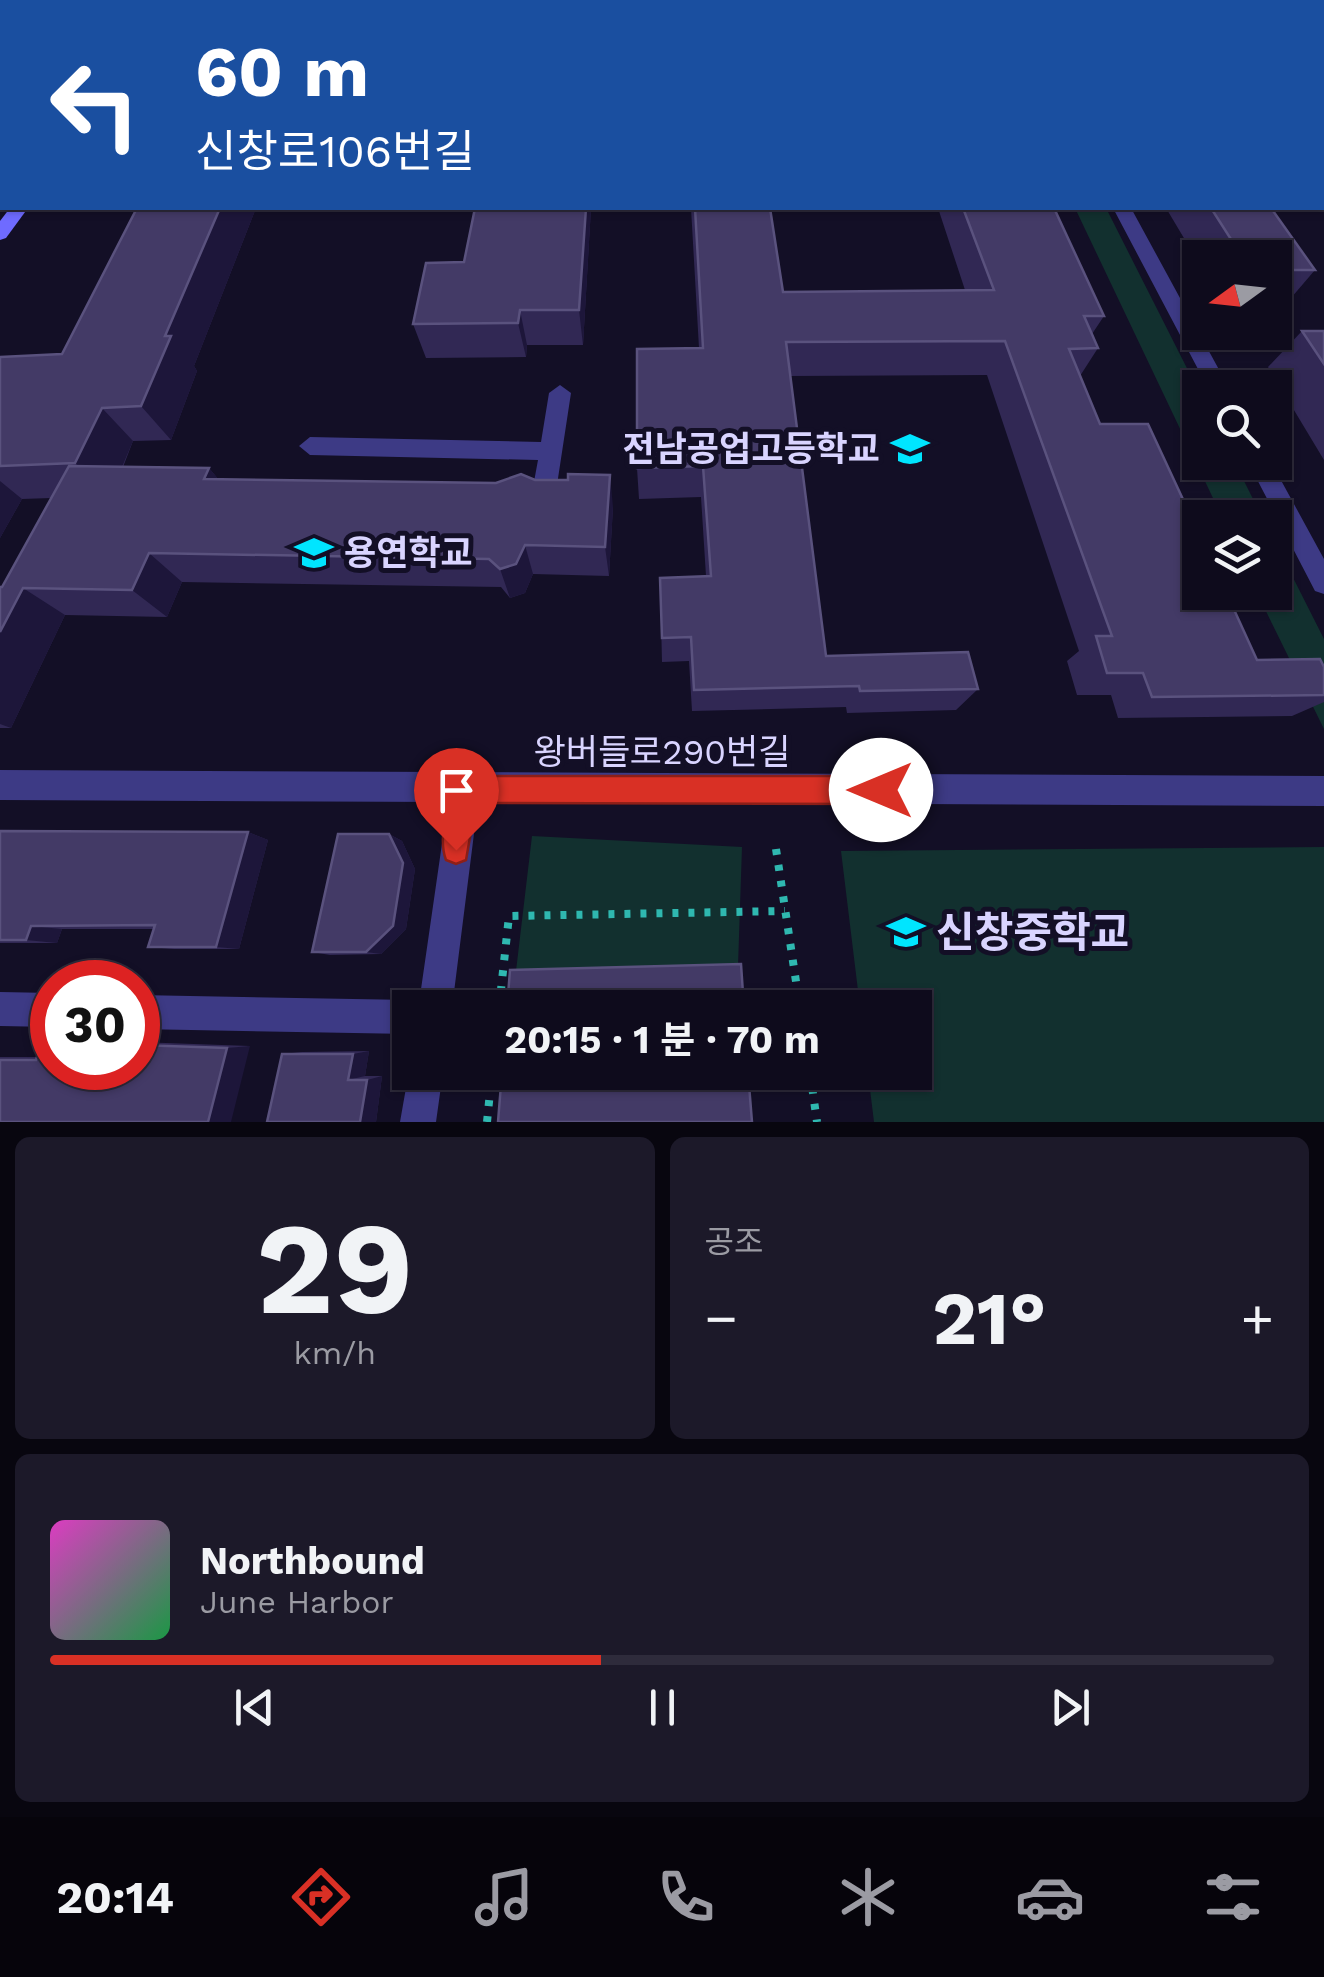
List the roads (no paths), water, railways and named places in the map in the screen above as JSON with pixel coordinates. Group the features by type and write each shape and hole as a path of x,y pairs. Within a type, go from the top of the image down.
{"main road":[{"path":"0,234 18,210"}],"street":[{"path":"1123,210 1209,370"},
{"path":"543,498 560,393"},
{"path":"310,446 549,451"},
{"path":"1269,480 1324,583"},
{"name":"왕버들로290번길","path":"0,785 1324,791"},
{"path":"436,990 464,789"},
{"path":"0,1009 30,1010"},
{"path":"160,1012 392,1016"},
{"path":"418,1122 423,1090"}],"place":[{"name":"전남공업고등학교","path":"910,449"},
{"name":"용연학교","path":"314,553"},
{"name":"신창중학교","path":"906,932"}]}
